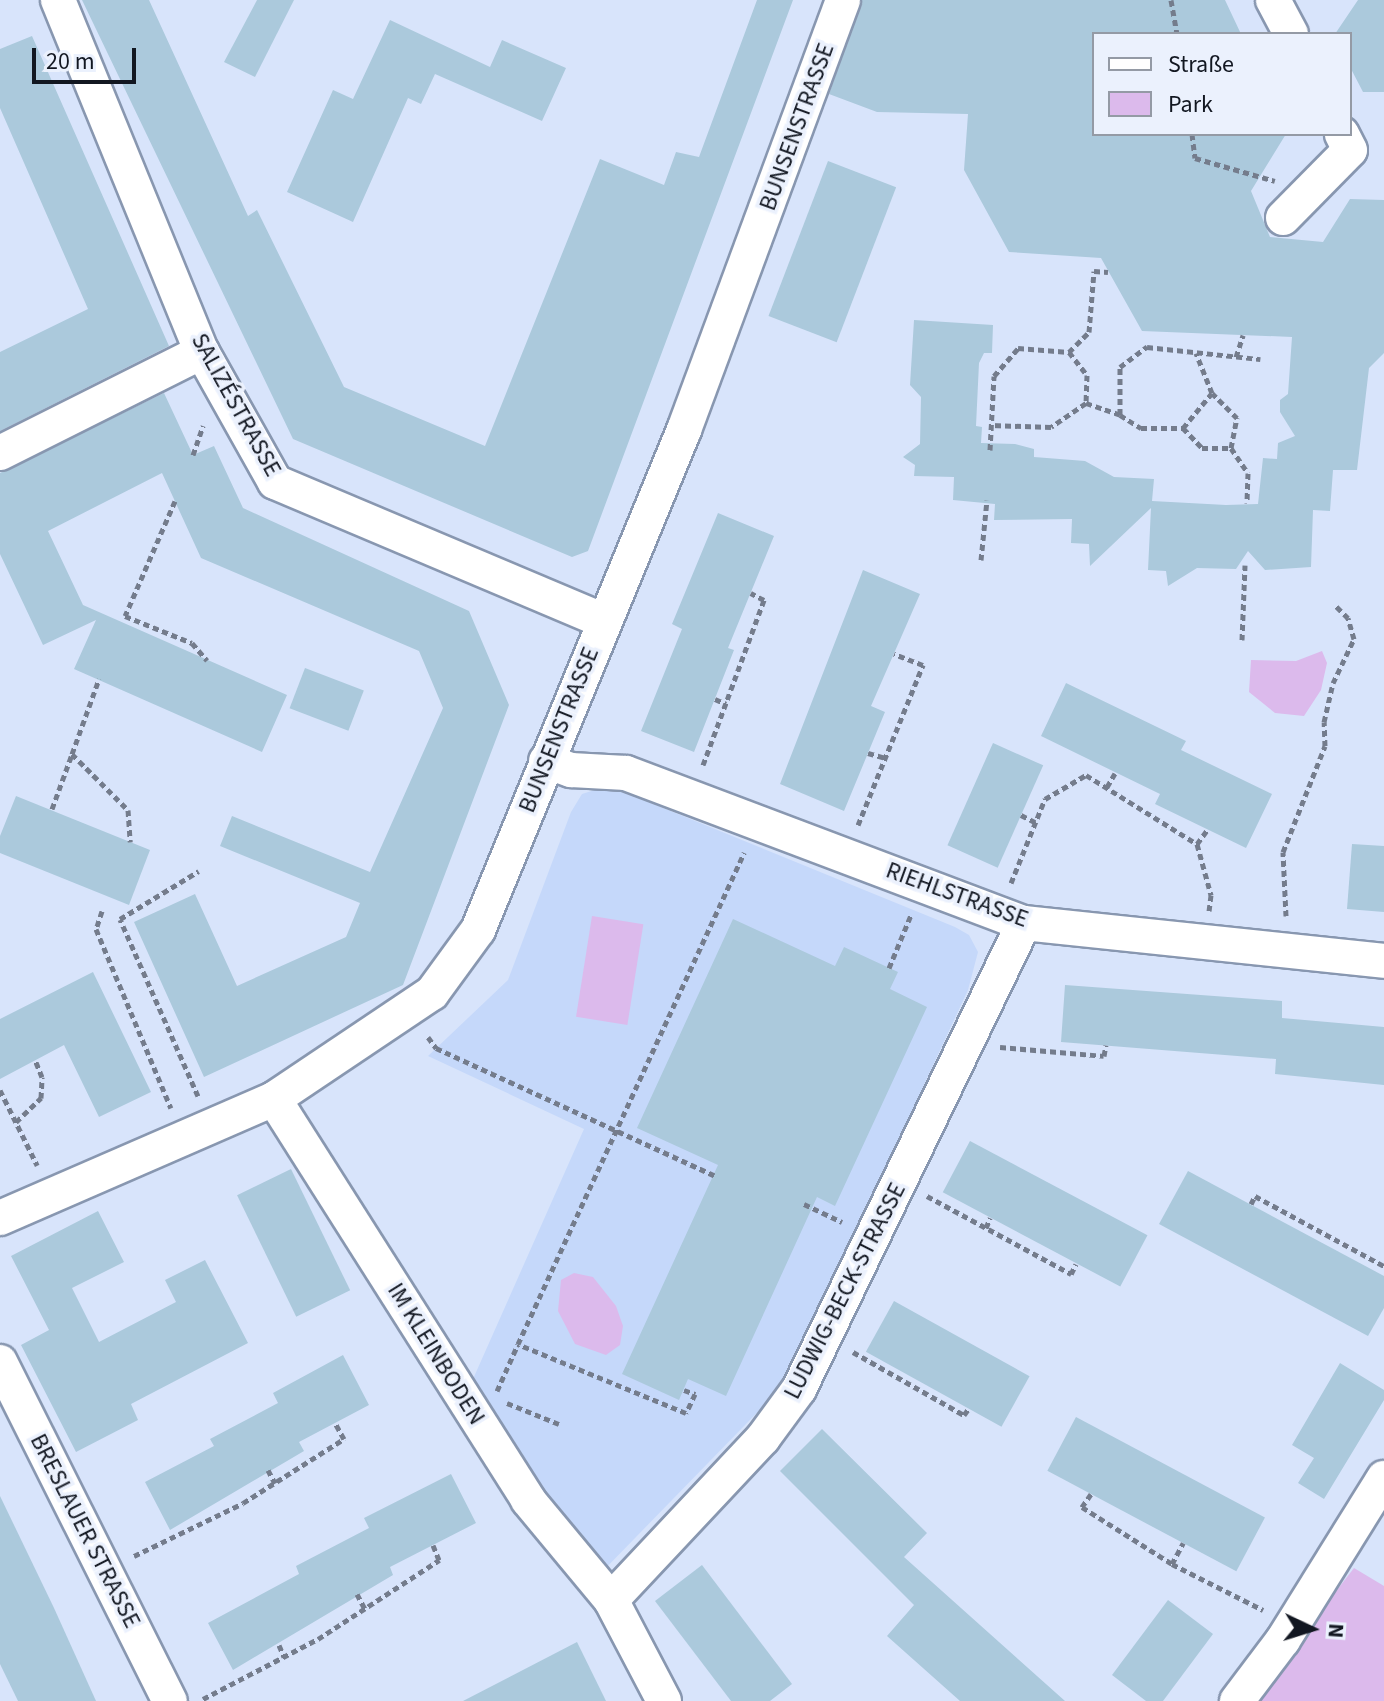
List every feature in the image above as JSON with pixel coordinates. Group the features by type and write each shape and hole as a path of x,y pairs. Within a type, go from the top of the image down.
{"street":[{"name":"SALIZÉSTRASSE","path":"58,0 202,352 275,482 604,621"},
{"name":"BUNSENSTRASSE","path":"0,1218 274,1099 432,993 478,930 690,416 843,0"},
{"path":"1273,0 1290,32"},
{"path":"1283,218 1350,150 1343,136"},
{"path":"0,453 202,352"},
{"name":"RIEHLSTRASSE","path":"546,761 571,770 626,773 1011,918 1384,961"},
{"name":"LUDWIG-BECK-STRASSE","path":"611,1600 763,1438 799,1389 902,1183 967,1044 1011,918"},
{"name":"IM KLEINBODEN","path":"274,1099 528,1500 611,1600"},
{"name":"BRESLAUER STRASSE","path":"0,1362 170,1701"},
{"path":"1237,1701 1292,1625 1384,1478"},
{"path":"611,1600 664,1701"}],"path":[{"path":"1171,0 1177,32"},
{"path":"1192,136 1195,158 1260,177"},
{"path":"1069,352 1089,332 1094,271 1108,272"},
{"path":"1236,357 1243,335"},
{"path":"1120,415 1120,367 1147,347 1260,359"},
{"path":"990,450 994,376 1018,348 1069,352 1087,375 1086,403"},
{"path":"1196,353 1212,393 1237,418 1231,448 1248,473 1247,503"},
{"path":"1183,428 1212,393"},
{"path":"1086,403 1120,415 1141,428 1183,428 1202,448 1231,448"},
{"path":"991,425 1051,427 1086,403"},
{"path":"981,560 987,500"},
{"path":"175,501 125,616 192,643 207,660"},
{"path":"1242,640 1245,565"},
{"path":"691,796 764,600 751,593"},
{"path":"1287,951 1283,852 1325,746 1324,722 1333,683 1354,639 1348,618 1336,606"},
{"path":"846,855 923,665 894,654"},
{"path":"52,809 99,679"},
{"path":"715,699 726,704"},
{"path":"868,753 885,758"},
{"path":"72,754 128,810 130,842"},
{"path":"1107,787 1115,773"},
{"path":"1011,918 1035,822 1045,799 1086,775 1197,844 1211,895 1206,942"},
{"path":"1021,815 1035,822"},
{"path":"559,1424 494,1398 758,822"},
{"path":"1197,844 1207,830"},
{"path":"198,1132 120,919 199,871"},
{"path":"889,968 923,884"},
{"path":"102,911 96,929 198,1132"},
{"path":"409,1009 436,1048 714,1175"},
{"path":"967,1044 1104,1056 1106,1045"},
{"path":"16,1122 41,1098 42,1077 35,1060"},
{"path":"0,1090 53,1195"},
{"path":"902,1183 1071,1274 1076,1264"},
{"path":"1251,1204 1255,1196 1384,1266"},
{"path":"986,1228 990,1218"},
{"path":"1346,1255 1350,1247"},
{"path":"827,1337 899,1374 964,1415 969,1408"},
{"path":"518,1344 686,1413 695,1394 684,1390"},
{"path":"105,1570 208,1520 275,1483 344,1439 335,1423"},
{"path":"268,1470 275,1483"},
{"path":"1091,1494 1082,1507 1172,1564 1292,1625"},
{"path":"204,1512 208,1520"},
{"path":"1172,1564 1183,1543"},
{"path":"199,1701 284,1657 439,1560 433,1545"},
{"path":"357,1594 365,1609"},
{"path":"279,1645 284,1657"}],"shaded area":[{"path":"601,788 624,792 955,927 969,935 978,952 968,990 785,1384 599,1575 469,1388 584,1129 428,1056 508,980 571,812 582,794"}],"green space":[{"path":"1322,651 1327,663 1321,690 1304,716 1275,713 1249,692 1251,660 1296,661"},
{"path":"592,916 643,924 627,1025 576,1017"},
{"path":"574,1273 593,1277 616,1306 623,1326 620,1345 606,1355 575,1344 558,1311 561,1280"},
{"path":"1354,1568 1384,1586 1384,1701 1251,1701"}],"building":[{"path":"82,0 149,0 248,216 257,210 344,387 485,446 600,159 664,185 676,152 699,157 757,0 793,0 588,551 572,557 293,439"},
{"path":"257,0 294,0 255,77 224,62"},
{"path":"862,0 1225,0 1240,32 1092,32 1092,136 1285,136 1251,191 1270,237 1323,242 1350,199 1384,200 1384,353 1369,368 1357,470 1333,470 1330,511 1313,510 1311,567 1265,570 1248,551 1236,569 1197,568 1168,586 1166,571 1148,570 1151,508 1090,566 1089,544 1071,543 1072,519 994,520 995,504 953,500 954,477 914,476 915,465 903,457 920,444 921,397 910,385 914,320 993,325 992,353 984,353 979,363 976,426 982,427 981,443 1015,444 1034,449 1034,457 1085,461 1114,477 1154,479 1152,501 1226,505 1258,504 1263,458 1277,459 1278,443 1295,436 1280,412 1280,400 1288,394 1292,337 1142,331 1101,258 1009,252 964,170 968,114 877,112 829,94"},
{"path":"1358,0 1384,0 1384,92 1363,92 1352,71 1352,32 1336,32"},
{"path":"390,20 490,67 502,40 566,68 542,121 435,74 421,104 408,98 353,222 287,192 333,90 353,99"},
{"path":"32,36 169,346 0,431 0,352 88,309 0,108 0,49"},
{"path":"828,161 896,187 837,342 769,316"},
{"path":"164,393 193,455 214,446 243,508 469,611 509,705 403,985 204,1077 134,922 195,894 237,986 346,937 360,903 220,846 232,816 370,872 443,708 419,651 201,558 162,473 48,531 83,605 287,695 262,752 74,669 96,620 43,645 0,554 0,473"},
{"path":"718,513 774,536 728,648 734,650 694,752 641,731 682,629 672,624"},
{"path":"863,570 920,594 871,706 885,712 844,811 780,784"},
{"path":"305,668 364,691 348,731 290,708"},
{"path":"1066,683 1186,741 1181,750 1272,794 1246,848 1155,804 1160,794 1041,736"},
{"path":"993,743 1043,765 998,868 947,845"},
{"path":"16,796 150,850 129,905 0,853 0,836"},
{"path":"1352,844 1384,846 1384,912 1347,909"},
{"path":"733,919 835,966 844,947 898,972 890,989 927,1007 835,1206 817,1197 726,1396 688,1379 679,1400 622,1374 718,1165 637,1128"},
{"path":"93,972 151,1092 99,1117 64,1045 0,1079 0,1019"},
{"path":"1065,985 1282,1001 1282,1018 1384,1027 1384,1085 1275,1074 1276,1059 1061,1042"},
{"path":"970,1141 1147,1235 1120,1287 943,1192"},
{"path":"291,1169 350,1290 296,1317 237,1195"},
{"path":"1188,1171 1384,1276 1384,1308 1368,1336 1159,1224"},
{"path":"98,1211 124,1262 72,1288 99,1342 176,1302 165,1280 205,1260 248,1343 131,1404 138,1420 76,1452 21,1345 49,1330 11,1256"},
{"path":"894,1301 1030,1376 1001,1427 866,1352"},
{"path":"343,1355 369,1405 299,1442 304,1451 170,1530 145,1482 214,1446 210,1439 278,1403 273,1393"},
{"path":"1340,1363 1384,1390 1384,1400 1324,1499 1298,1483 1314,1458 1292,1445"},
{"path":"1076,1417 1265,1517 1236,1571 1047,1471"},
{"path":"822,1429 927,1533 904,1557 1065,1701 960,1701 887,1636 914,1605 780,1471"},
{"path":"451,1474 476,1523 390,1567 393,1575 233,1670 208,1623 299,1574 296,1566 369,1528 364,1518"},
{"path":"0,1496 96,1701 18,1701 0,1664"},
{"path":"702,1565 792,1684 770,1701 731,1701 655,1601"},
{"path":"1168,1600 1213,1634 1163,1701 1146,1701 1112,1675"},
{"path":"577,1642 606,1701 463,1701"}]}
